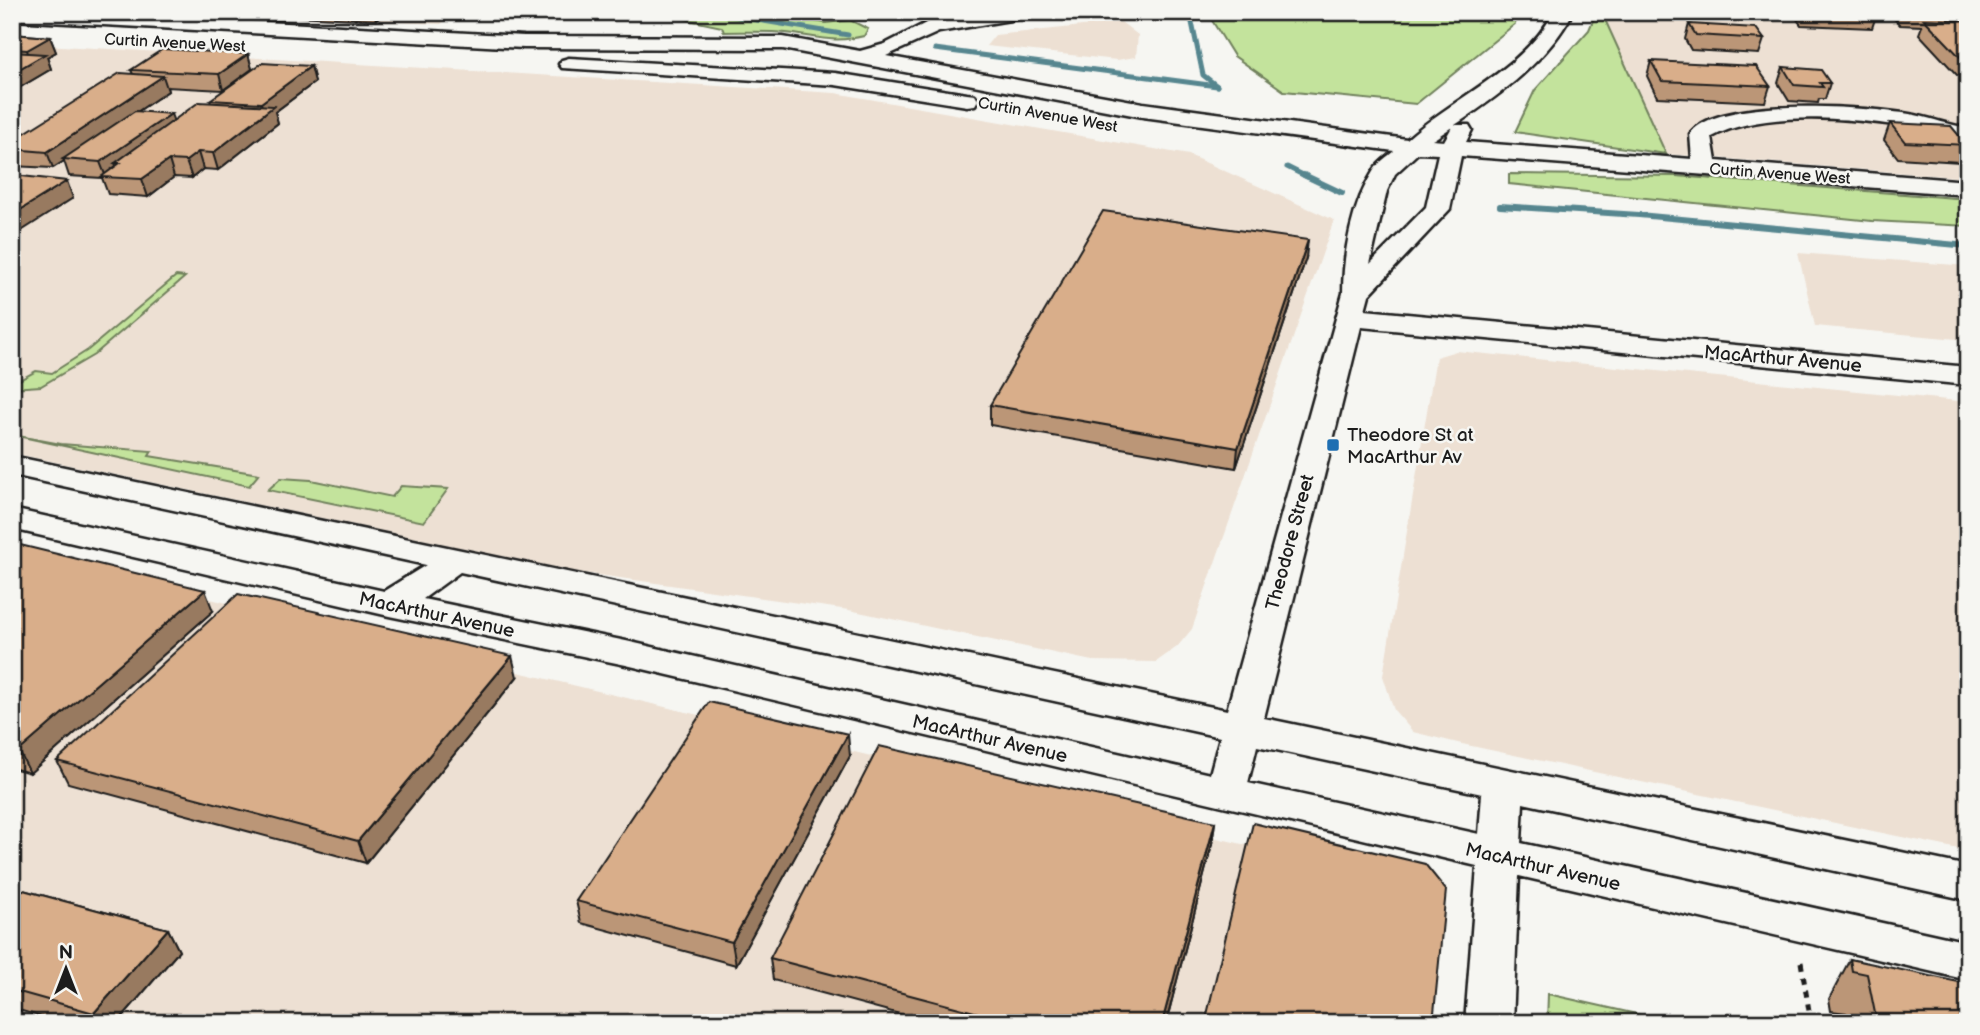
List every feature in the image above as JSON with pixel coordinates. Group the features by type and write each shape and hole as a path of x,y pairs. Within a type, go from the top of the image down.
{"street":[{"path":"864,56 867,49 880,39 905,25 1022,12"},
{"name":"Theodore Street","path":"1225,793 1352,304 1358,254 1372,199 1385,171 1411,146 1485,95 1553,33 1564,12"},
{"name":"Curtin Avenue West","path":"12,14 524,42 774,42 864,56 1143,110 1411,146 1447,162 1518,165 1523,160 1592,159"},
{"path":"710,71 753,70 864,56 892,48 936,26 978,18"},
{"name":"Curtin Avenue West","path":"12,32 844,80 988,104"},
{"path":"902,65 911,43 922,33"},
{"path":"339,51 361,34"},
{"path":"503,60 524,42"},
{"path":"864,56 875,75 912,91"},
{"name":"Theodore Street","path":"1352,304 1437,211 1447,162 1485,95"},
{"path":"1707,168 1702,155 1701,134 1718,123 1751,115 1890,119 1968,135"},
{"name":"Curtin Avenue West","path":"1097,122 1137,130"},
{"name":"Curtin Avenue West","path":"1242,144 1411,146"},
{"name":"Curtin Avenue West","path":"1447,162 1555,155 1968,188"},
{"name":"MacArthur Avenue","path":"1352,304 1968,359"},
{"name":"MacArthur Avenue","path":"1352,304 1968,376"},
{"path":"12,465 1968,883"},
{"name":"MacArthur Avenue","path":"12,519 389,604 626,653 1225,793 1968,961"},
{"path":"389,604 423,584 456,558"},
{"path":"1489,1023 1503,784"}],"path":[{"path":"1801,962 1811,1023"}],"shaded area":[{"path":"169,12 455,12 441,24"},
{"path":"1635,12 1968,12 1968,178 1666,154 1602,13 1635,15"},
{"path":"1121,22 1138,35 1136,57 1117,60 986,46 995,35"},
{"path":"12,43 835,93 1189,155 1334,220 1192,629 1177,647 1156,662 1092,661 849,610 577,572 12,453"},
{"path":"1798,253 1968,266 1968,340 1815,326"},
{"path":"1456,351 1968,402 1968,851 1413,732 1394,710 1383,676 1436,357"},
{"path":"12,552 1419,886 1429,1023 12,1023"}],"green space":[{"path":"651,12 762,12 826,23 850,20 868,29 864,36 843,39 778,32 724,32 722,27"},
{"path":"1519,12 1515,24 1416,104 1284,91 1234,56 1208,14"},
{"path":"1596,13 1602,13 1666,154 1515,132 1535,90 1589,30"},
{"path":"1509,174 1676,176 1968,199 1968,226 1872,221 1509,184"},
{"path":"176,276 185,277 94,355 41,386 12,388 12,384 36,371 52,373 88,350"},
{"path":"13,435 61,444 152,451 149,456 259,474 249,486"},
{"path":"281,478 311,480 392,497 401,486 448,489 424,522 268,490"},
{"path":"1548,994 1676,1023 1547,1023"}],"building":[{"path":"1924,19 1968,21 1968,60 1963,60"},
{"path":"1689,24 1756,28 1764,39 1696,35"},
{"path":"12,34 50,37 27,50 12,49"},
{"path":"163,49 248,54 219,74 131,70"},
{"path":"12,52 45,54 12,73"},
{"path":"1651,61 1756,66 1770,86 1662,81"},
{"path":"262,63 311,66 261,103 210,100"},
{"path":"1783,67 1821,70 1830,83 1820,83 1823,87 1794,85"},
{"path":"120,73 163,76 47,152 12,149 12,141"},
{"path":"199,102 274,106 213,153 198,152 186,161 169,160 142,179 101,177 120,163 115,163"},
{"path":"135,111 171,114 100,162 63,159"},
{"path":"1890,123 1951,126 1967,145 1905,142"},
{"path":"12,175 67,181 12,215"},
{"path":"1103,211 1308,240 1238,448 990,405"},
{"path":"12,543 205,590 19,751 12,749"},
{"path":"238,594 512,656 358,841 57,761"},
{"path":"709,702 848,734 732,942 576,901"},
{"path":"879,746 1215,822 1162,1023 1016,1023 770,958"},
{"path":"1253,823 1425,864 1446,890 1433,1023 1205,1023"},
{"path":"12,887 168,929 94,1013 12,990"},
{"path":"1850,959 1968,984 1968,1023 1877,1023 1867,974 1852,971"}],"waterway":[{"path":"709,12 848,35"},
{"path":"935,49 1217,86 1203,75 1190,13"},
{"path":"1287,167 1307,177"},
{"path":"1304,175 1342,193"},
{"path":"1500,206 1639,215 1968,246"}],"place":[{"name":"Theodore St at MacArthur Av","path":"1333,445"}]}
